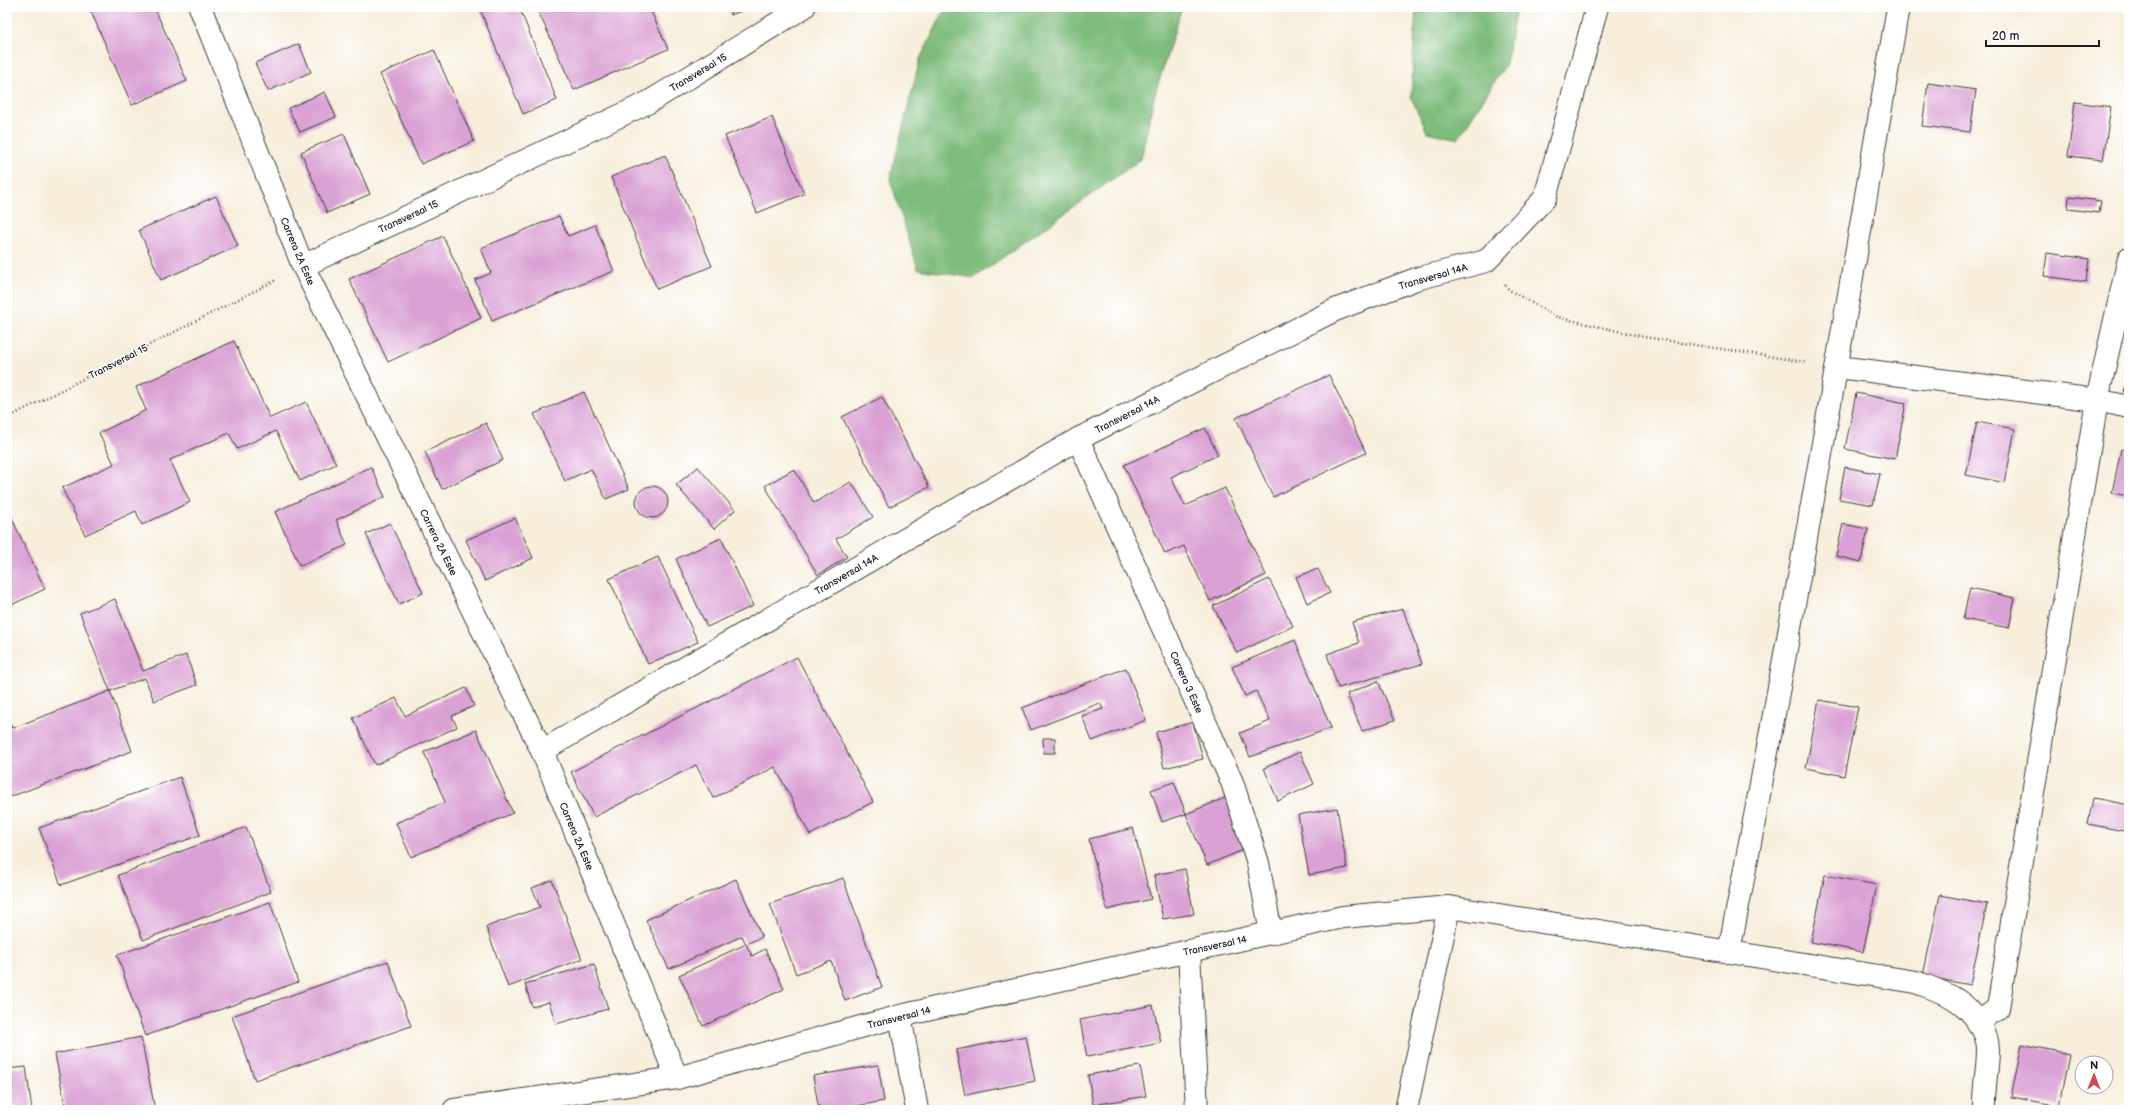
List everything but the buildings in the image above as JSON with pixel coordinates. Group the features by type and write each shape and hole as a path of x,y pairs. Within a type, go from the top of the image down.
{"street":[{"name":"Carrera 2A Este","path":"200,7 303,266 542,752 677,1078"},
{"name":"Transversal 15","path":"303,266 649,102 804,7"},
{"path":"1486,261 1545,198 1597,7"},
{"path":"1729,952 1784,667 1838,366 1898,7"},
{"path":"1978,1023 1998,1008 2096,400 2129,258"},
{"name":"Transversal 14A","path":"542,752 1078,439 1335,310 1416,279 1486,261"},
{"path":"1838,366 2096,400 2129,408"},
{"name":"Carrera 3 Este","path":"1078,439 1232,782 1258,863 1271,933"},
{"path":"1406,1110 1449,907"},
{"name":"Transversal 14","path":"454,1110 677,1078 900,1016 1189,951 1343,917 1449,907 1916,982 1948,994 1961,1001 1972,1012 1984,1031 1988,1046 1984,1110"},
{"path":"1189,951 1197,1110"},
{"path":"900,1016 917,1110"}],"path":[{"path":"1486,261 1509,290 1557,317 1644,337 1838,366"},
{"name":"Transversal 15","path":"7,418 303,266"}],"green space":[{"path":"946,7 1182,7 1154,97 1141,159 974,278 918,269 890,179 920,59"},
{"path":"1416,7 1516,7 1506,64 1458,139 1427,132 1411,97"}]}
